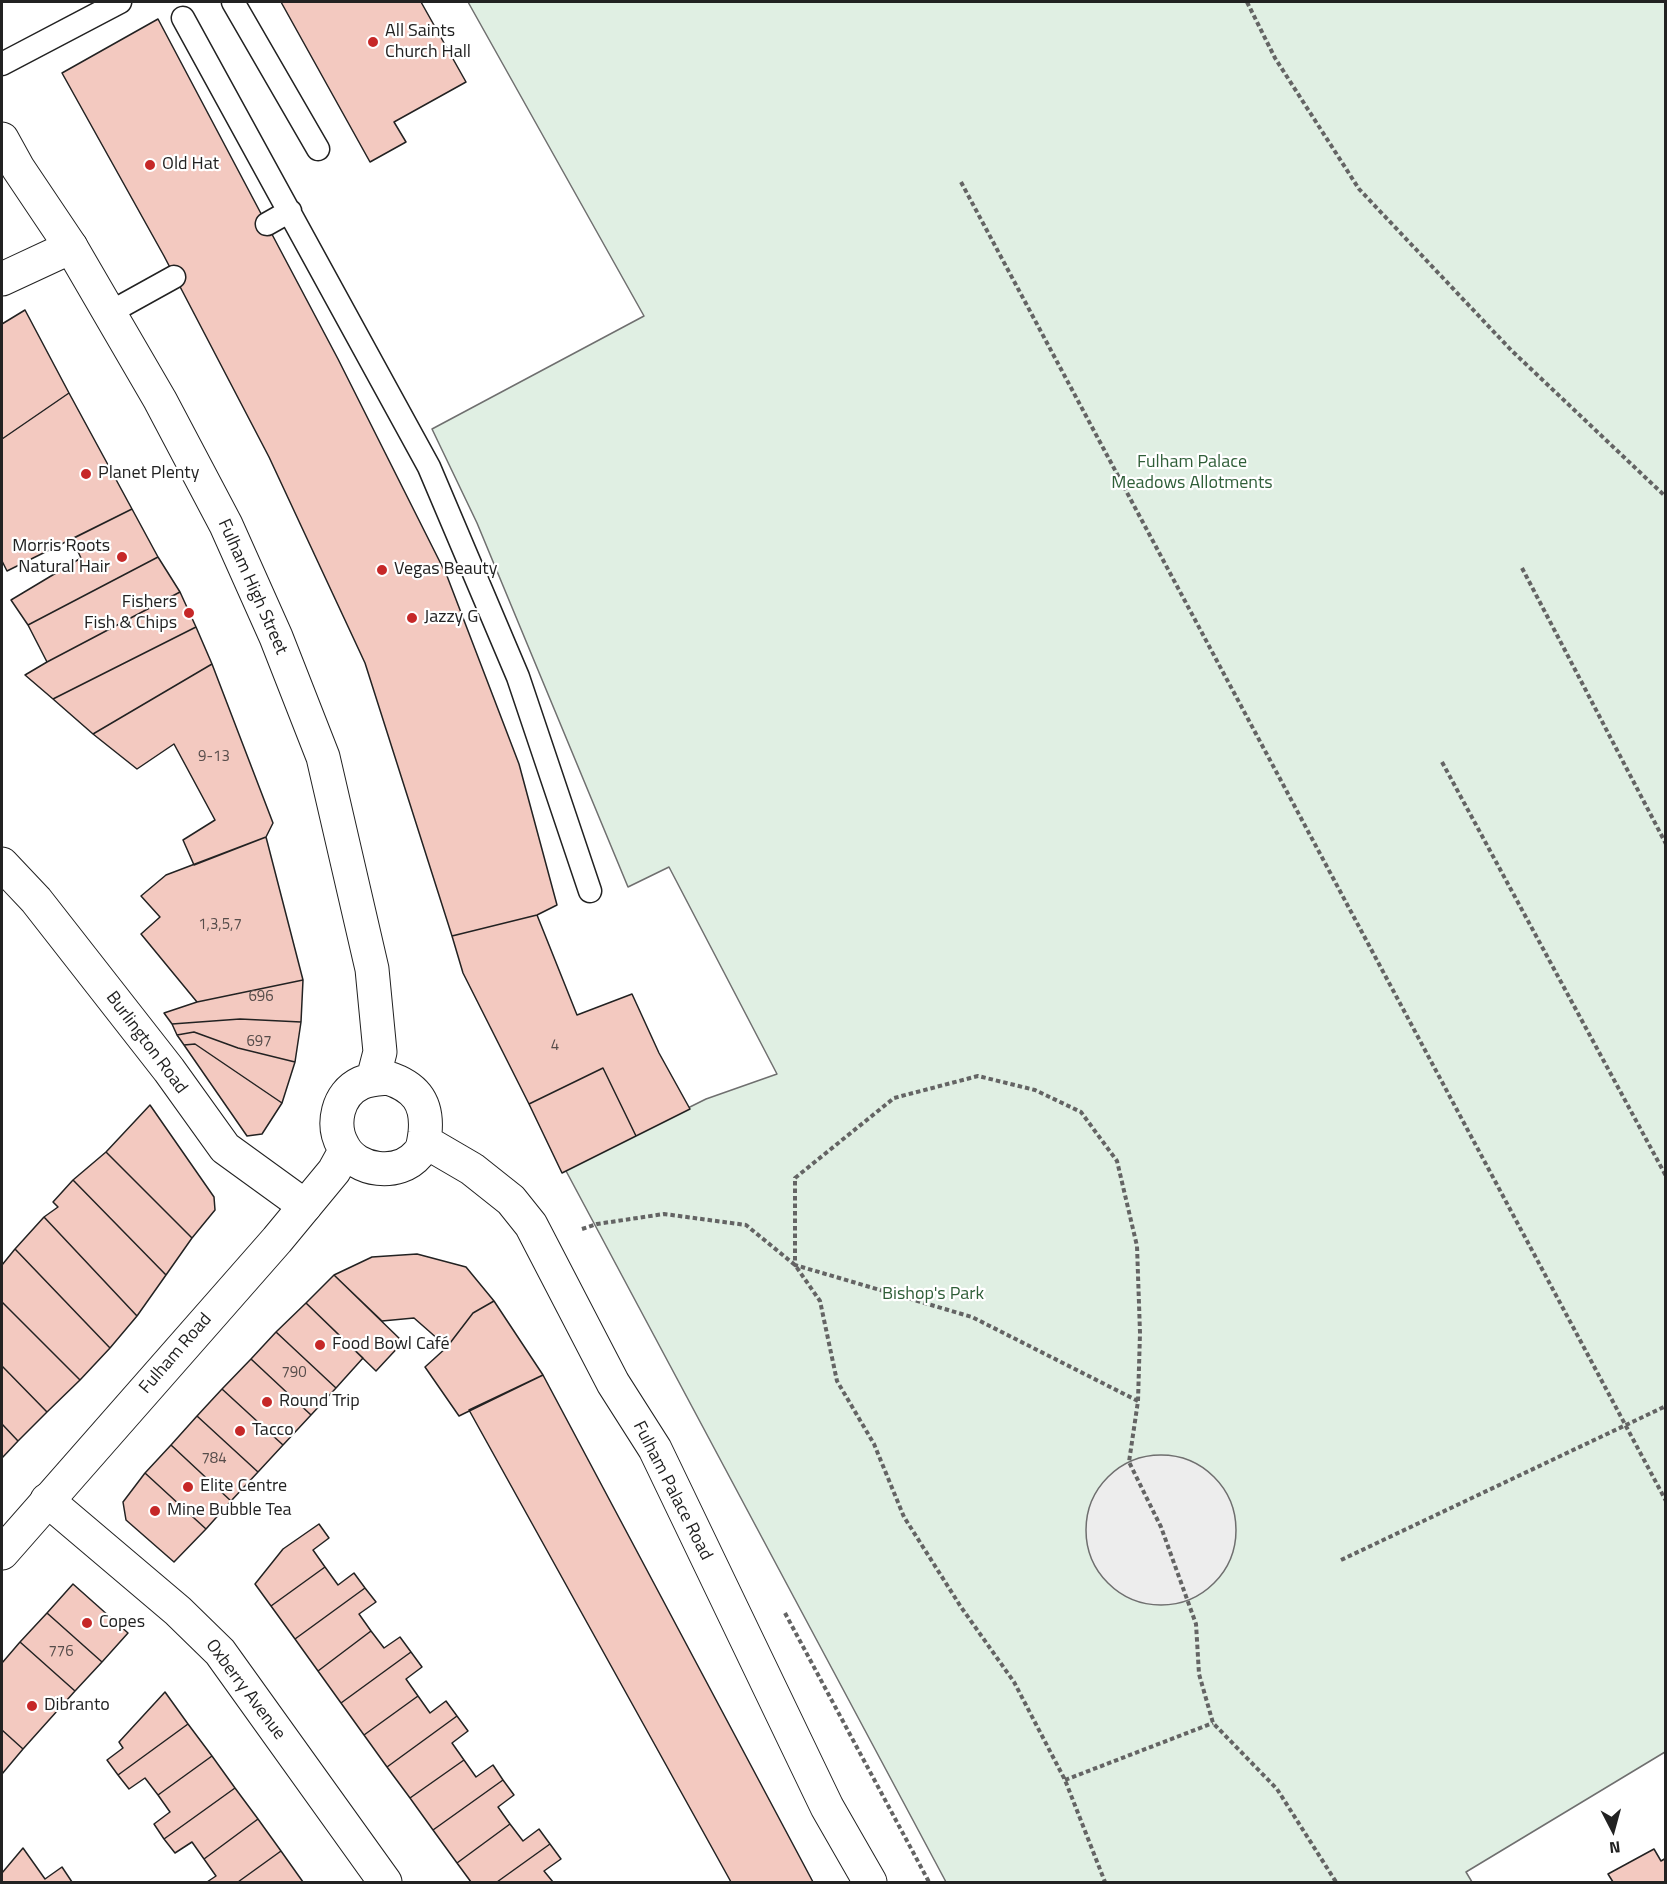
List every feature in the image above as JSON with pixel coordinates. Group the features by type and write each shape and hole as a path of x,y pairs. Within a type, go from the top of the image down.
{"main road":[{"name":"Fulham High Street","path":"2,139 18,168 71,247 160,400 226,525 276,637 323,757 372,969 380,1052 373,1079"},
{"path":"2,279 71,247"},
{"name":"Burlington Road","path":"2,864 36,900 169,1070 225,1148 305,1206"},
{"path":"388,1078 402,1083 422,1103 426,1117 424,1141 418,1154 402,1166 370,1167 356,1161 345,1151 338,1137 336,1122 339,1107 346,1095 358,1084 373,1079 388,1078"},
{"name":"Fulham Palace Road","path":"424,1141 472,1168 511,1200 531,1225 613,1383 655,1449 828,1808 870,1882"},
{"name":"Fulham Road","path":"2,1553 277,1240 334,1171 345,1151"},
{"name":"Oxberry Avenue","path":"47,1500 178,1611 220,1652 385,1882"}],"lane":[{"path":"2,64 120,2"},
{"path":"233,2 318,149"},
{"path":"183,18 429,467 518,677 590,891"},
{"path":"267,224 290,211"},
{"path":"109,313 174,277"}],"path":[{"path":"1247,2 1275,58 1359,189 1511,350 1665,498"},
{"path":"961,183 1665,1501"},
{"path":"1521,568 1665,844"},
{"path":"1442,762 1665,1176"},
{"path":"795,1265 795,1178 894,1098 978,1076 1035,1090 1081,1112 1117,1161 1137,1246 1140,1333 1138,1401 1129,1462 1161,1527 1196,1624 1199,1674 1213,1723 1277,1789 1336,1882"},
{"path":"543,1245 591,1226 664,1214 746,1225 795,1265 820,1301 837,1381 874,1444 904,1517 961,1607 1014,1682 1065,1780 1105,1882"},
{"path":"795,1265 972,1317 1138,1401"},
{"path":"1341,1560 1665,1406"},
{"path":"1065,1780 1213,1723"}],"green space":[{"name":"Fulham Palace Meadows Allotments","path":"468,2 1665,2 1665,1752 1466,1872 1472,1882 946,1882 565,1169 706,1099 777,1074 669,867 628,887 477,523 432,429 644,316"}],"shaded area":[{"path":"1161,1455 1176,1456 1190,1461 1214,1477 1230,1501 1235,1515 1235,1545 1230,1559 1214,1583 1190,1599 1176,1604 1161,1605 1146,1604 1132,1599 1108,1583 1092,1559 1087,1545 1086,1530 1087,1515 1092,1501 1108,1477 1132,1461 1146,1456"}],"building":[{"name":"All Saints Church Hall","path":"281,2 421,2 466,82 394,122 406,142 370,162"},
{"path":"158,19 338,359 447,576 519,764 557,905 537,915 452,936 365,663 269,457 164,256 62,73"},
{"path":"25,310 69,393 2,439 2,324"},
{"path":"69,393 132,509 7,571 2,561 2,439"},
{"path":"132,509 158,557 28,625 11,600 81,558 72,539"},
{"path":"158,557 180,592 47,662 28,625"},
{"path":"180,592 196,627 53,699 25,675 47,662"},
{"path":"196,627 212,664 93,734 53,699"},
{"path":"212,664 273,823 266,837 194,865 183,840 215,820 174,744 137,769 93,734"},
{"path":"266,837 303,980 197,1002 141,934 160,917 141,896 166,875"},
{"path":"537,915 577,1015 632,994 659,1053 690,1109 636,1136 603,1068 529,1104 463,973 452,936"},
{"path":"303,980 301,1022 240,1019 172,1024 164,1013 197,1002"},
{"path":"240,1019 301,1022 295,1062 238,1048 194,1032 177,1035 172,1024"},
{"path":"194,1032 238,1048 295,1062 282,1103 195,1044 184,1045 177,1035"},
{"path":"195,1044 282,1103 262,1134 247,1136 184,1045"},
{"path":"603,1068 636,1136 562,1173 529,1104"},
{"path":"150,1105 214,1197 215,1210 192,1238 106,1152"},
{"path":"106,1152 192,1238 166,1275 73,1180"},
{"path":"73,1180 166,1275 137,1316 44,1217 58,1207 53,1202"},
{"path":"44,1217 137,1316 110,1348 15,1249"},
{"path":"15,1249 110,1348 80,1380 2,1302 2,1265"},
{"path":"417,1254 466,1267 494,1301 473,1313 447,1347 414,1318 382,1321 334,1275 372,1257"},
{"path":"334,1275 403,1342 376,1371 306,1303"},
{"path":"494,1301 543,1375 459,1416 425,1367 447,1347 473,1313"},
{"path":"2,1302 80,1380 47,1412 2,1366"},
{"name":"Food Bowl Café","path":"306,1303 363,1358 336,1388 276,1332"},
{"path":"276,1332 336,1388 311,1415 251,1359"},
{"name":"Round Trip","path":"251,1359 311,1415 283,1445 222,1389"},
{"path":"2,1366 47,1412 18,1441 2,1424"},
{"path":"543,1375 813,1882 731,1882 469,1410"},
{"name":"Tacco","path":"222,1389 283,1445 258,1472 197,1416"},
{"path":"197,1416 258,1472 231,1501 171,1445"},
{"path":"2,1424 18,1441 2,1458"},
{"name":"Elite Centre","path":"171,1445 231,1501 206,1529 145,1473"},
{"name":"Mine Bubble Tea","path":"145,1473 206,1529 174,1562 126,1520 123,1502"},
{"path":"319,1524 329,1538 313,1550 325,1567 271,1606 255,1584 283,1549"},
{"path":"325,1567 338,1585 354,1573 365,1588 295,1639 271,1606"},
{"name":"Copes","path":"73,1584 128,1633 102,1662 47,1613"},
{"path":"365,1588 376,1602 359,1614 371,1631 318,1671 295,1639"},
{"path":"47,1613 102,1662 75,1691 20,1642"},
{"path":"371,1631 384,1648 400,1637 411,1652 341,1703 318,1671"},
{"name":"Dibranto","path":"20,1642 75,1691 23,1749 2,1730 2,1663"},
{"path":"411,1652 422,1667 406,1679 418,1696 364,1735 341,1703"},
{"path":"165,1692 188,1724 118,1775 107,1760 123,1748 119,1742"},
{"path":"418,1696 430,1713 446,1701 457,1716 387,1767 364,1735"},
{"path":"457,1716 468,1731 452,1743 464,1760 410,1798 387,1767"},
{"path":"188,1724 212,1756 158,1795 145,1778 129,1789 118,1775"},
{"path":"2,1730 23,1749 2,1774"},
{"path":"212,1756 235,1788 164,1839 154,1824 170,1812 158,1795"},
{"path":"464,1760 476,1777 493,1765 503,1780 433,1830 410,1798"},
{"path":"503,1780 514,1795 498,1807 510,1824 457,1863 433,1830"},
{"path":"235,1788 258,1819 204,1859 192,1842 175,1853 164,1839"},
{"path":"258,1819 281,1851 238,1882 207,1882 216,1876 204,1859"},
{"path":"510,1824 523,1841 539,1829 550,1844 497,1882 471,1882 457,1863"},
{"path":"550,1844 561,1859 544,1871 553,1882 497,1882"},
{"path":"23,1848 45,1879 62,1867 72,1882 2,1882 2,1873"},
{"path":"1654,1849 1661,1861 1666,1858 1666,1882 1613,1882 1608,1874"},
{"path":"281,1851 303,1882 238,1882"}],"place":[{"name":"All Saints Church Hall","path":"373,42"},
{"name":"Old Hat","path":"150,165"},
{"name":"Planet Plenty","path":"86,474"},
{"name":"Morris Roots Natural Hair","path":"122,557"},
{"name":"Vegas Beauty","path":"382,570"},
{"name":"Fishers Fish & Chips","path":"189,613"},
{"name":"Jazzy G","path":"412,618"},
{"name":"Food Bowl Café","path":"320,1345"},
{"name":"Round Trip","path":"267,1402"},
{"name":"Tacco","path":"240,1431"},
{"name":"Elite Centre","path":"188,1487"},
{"name":"Mine Bubble Tea","path":"155,1511"},
{"name":"Copes","path":"87,1623"},
{"name":"Dibranto","path":"32,1706"}],"park label":[{"name":"Bishop's Park","path":"933,1295"}]}
